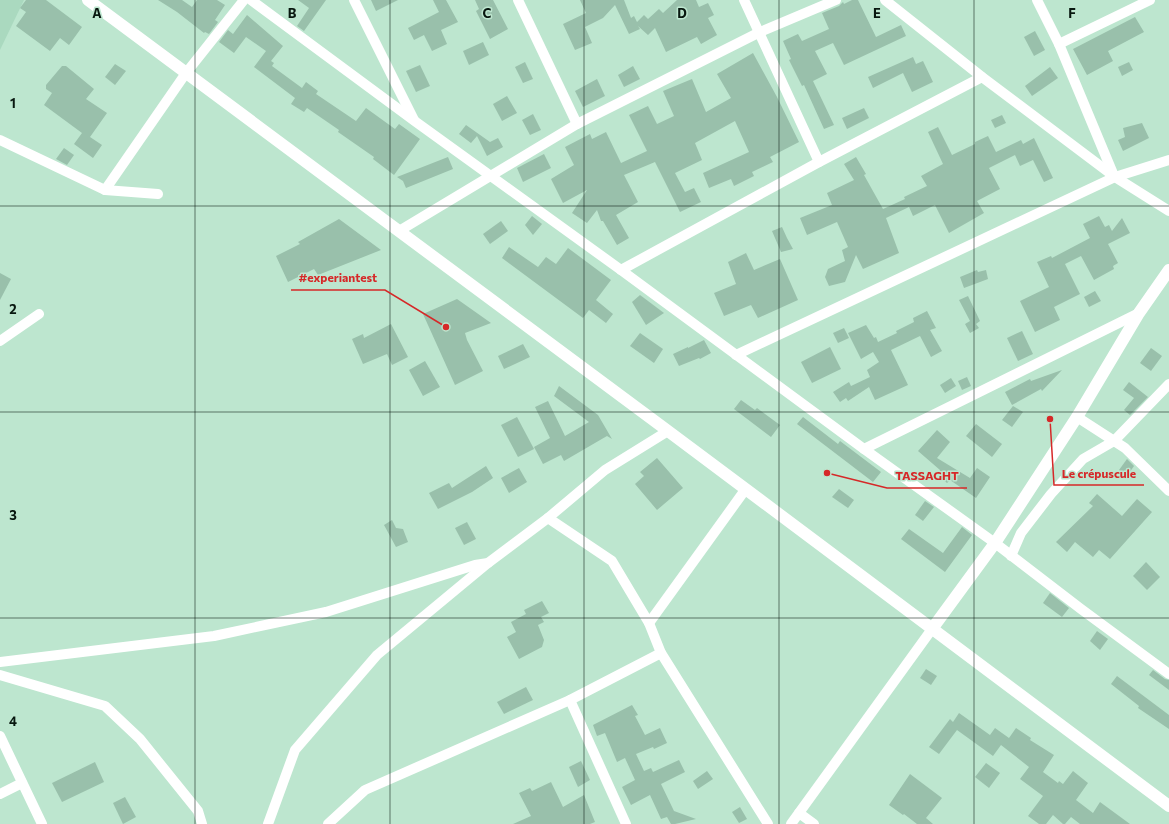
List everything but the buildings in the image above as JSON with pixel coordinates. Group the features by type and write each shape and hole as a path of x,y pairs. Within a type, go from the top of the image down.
{"street":[{"path":"88,0 1169,806"},
{"path":"105,190 186,73 244,0"},
{"path":"251,0 490,176 622,270 864,449 995,543 1169,674"},
{"path":"354,0 416,122"},
{"path":"518,0 577,124"},
{"path":"744,0 819,162"},
{"path":"398,231 577,124 760,32 836,0"},
{"path":"885,0 982,77 1115,177 1169,211"},
{"path":"1037,0 1059,44 1115,177"},
{"path":"1059,44 1150,0"},
{"path":"622,270 819,162 982,77"},
{"path":"0,140 105,190 158,194"},
{"path":"736,355 1115,177 1169,160"},
{"path":"791,824 995,543 1077,418 1139,312 1169,270"},
{"path":"864,449 1139,312"},
{"path":"0,341 39,314"},
{"path":"1012,556 1021,532 1051,494 1083,459 1114,441 1169,384"},
{"path":"1077,418 1125,448 1169,491"},
{"path":"268,824 295,750 377,655 488,563 548,518 605,470 668,431"},
{"path":"649,623 745,490"},
{"path":"548,518 612,561 649,623 661,653 768,824"},
{"path":"0,662 221,634 326,612 475,565 488,563"},
{"path":"328,824 365,790 570,700 661,653"},
{"path":"0,675 105,706 140,739 198,811 202,824"},
{"path":"570,700 626,824"},
{"path":"0,736 42,824"},
{"path":"0,794 22,783"},
{"path":"799,813 814,824"}],"shaded area":[{"path":"0,0 24,0 0,50"}],"place":[{"name":"#experiantest","path":"446,327"},
{"name":"Le crépuscule","path":"1050,419"},
{"name":"TASSAGHT","path":"827,473"}]}
